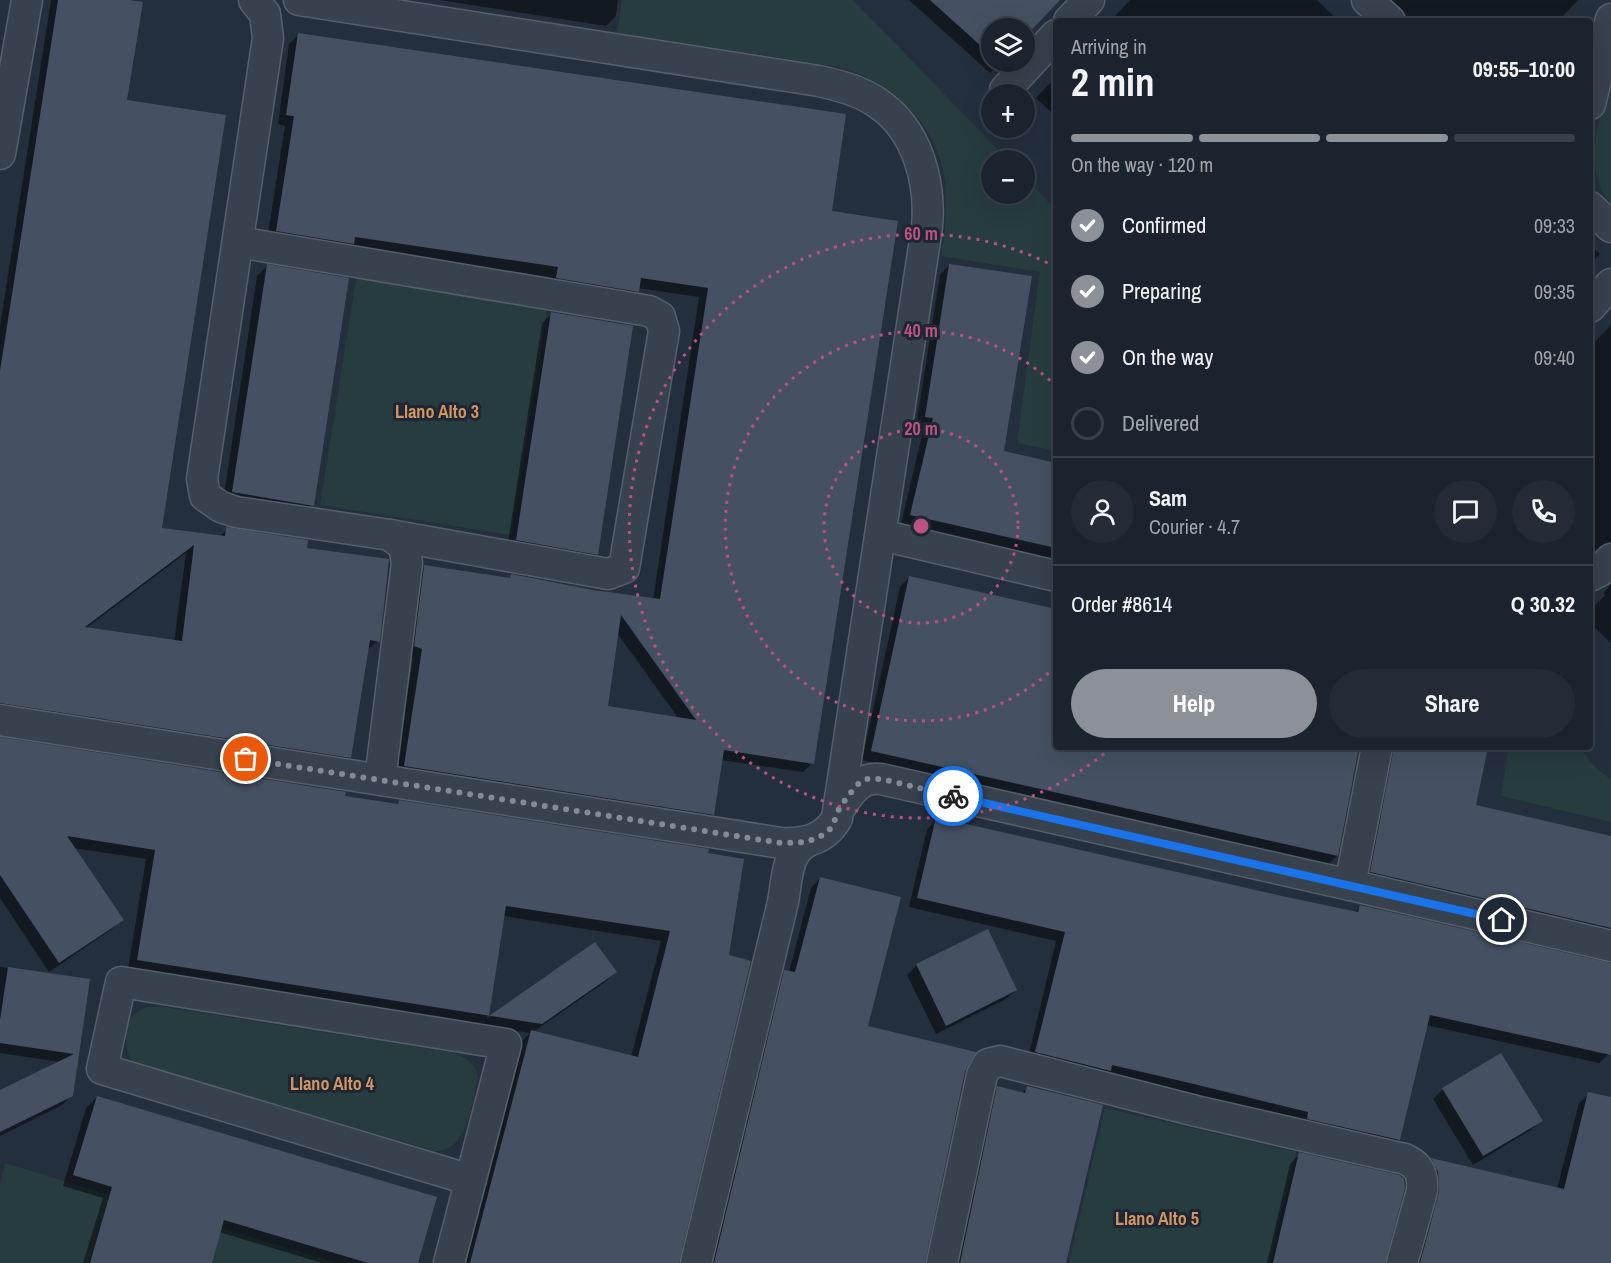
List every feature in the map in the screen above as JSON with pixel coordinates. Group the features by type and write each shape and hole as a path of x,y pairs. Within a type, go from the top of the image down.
{"street":[{"path":"0,154 21,23 27,0"},
{"path":"238,242 648,310 660,317 664,331 624,568 608,574 236,512 221,507 205,496 202,479 267,38 265,14 254,0"},
{"path":"299,0 819,81 854,90 881,105 893,116 915,149 922,166 929,198 927,227 839,809 832,827 795,850 789,867 783,902 696,1263"},
{"path":"1367,0 1387,18"},
{"path":"1593,92 1611,19"},
{"path":"1011,84 1053,38"},
{"path":"1593,304 1611,284"},
{"path":"881,535 1053,575"},
{"path":"380,780 407,563 404,546 390,536"},
{"path":"1593,574 1600,571 1611,559"},
{"path":"0,720 781,843 807,842"},
{"path":"1350,885 1376,750"},
{"path":"839,809 860,782 873,778 1611,946"},
{"path":"450,1263 506,1044 121,982 102,1069 471,1180"},
{"path":"942,1263 982,1075 988,1064 1000,1060 1196,1111 1405,1159 1414,1163 1423,1179 1422,1191 1402,1263"}],"green space":[{"path":"622,0 853,0 981,132 981,138 987,138 998,150 981,150 981,204 1035,204 1035,188 1053,207 1053,450 1017,443 1040,272 941,256 945,229 945,182 941,161 933,142 910,109 894,95 877,83 839,67 617,33"},
{"path":"1611,74 1611,204 1602,189 1595,158 1598,124"},
{"path":"357,274 548,304 511,535 320,505"},
{"path":"1509,750 1581,750 1593,765 1611,780 1611,822 1501,796"},
{"path":"148,1007 163,1007 450,1052 465,1058 477,1072 478,1078 467,1124 455,1143 446,1149 435,1151 134,1063 128,1052 127,1031 135,1014"},
{"path":"1105,1108 1296,1152 1270,1263 1069,1263"},
{"path":"5,1163 110,1195 90,1263 0,1263 0,1184"},
{"path":"221,1228 338,1263 212,1263"}],"building":[{"path":"58,0 143,2 127,100 226,115 162,528 225,536 226,527 308,540 307,548 389,559 380,642 370,640 351,758 0,703 0,371","holes":["194,545 182,641 85,627"]},
{"path":"930,0 1060,0 1035,26 1035,18 981,18 981,46"},
{"path":"298,33 846,114 832,211 898,221 814,764 724,750 714,815 404,766 422,649 414,646 424,565 510,578 511,574 593,590 660,599 708,288 641,278 639,292 556,278 558,267 355,237 354,244 276,231 294,116 286,115","holes":["621,615 696,720 608,706"]},
{"path":"267,264 349,278 314,506 232,492"},
{"path":"949,264 1032,276 1004,451 1053,462 1053,547 910,515 933,418 925,417"},
{"path":"551,312 633,326 598,555 516,540"},
{"path":"909,576 1053,608 1053,750 1358,750 1338,856 871,751"},
{"path":"0,737 346,792 345,796 398,804 399,800 709,849 708,853 744,859 729,955 751,961 679,1263 470,1263 531,1030 638,1057 670,931 506,906 489,1016 137,960 155,850 67,836 124,920 59,963 0,875"},
{"path":"1393,750 1487,750 1476,805 1611,836 1611,928 1370,872"},
{"path":"936,817 1282,896 1358,912 1360,905 1611,963 1611,1055 1430,1015 1400,1140 1307,1119 1308,1112 1194,1084 1112,1065 1111,1071 1035,1052 1065,932 917,898"},
{"path":"820,877 901,897 868,1026 976,1052 965,1071 925,1263 714,1263 784,970 795,972"},
{"path":"988,929 1017,990 946,1026 916,964"},
{"path":"595,942 617,972 542,1024 489,1016"},
{"path":"8,967 90,979 73,1096 0,1132 0,1090 74,1054 0,1043 0,1020"},
{"path":"1501,1053 1543,1121 1483,1156 1442,1088"},
{"path":"997,1086 1025,1093 1027,1086 1103,1105 1066,1263 960,1263"},
{"path":"1588,1092 1611,1097 1611,1263 1420,1263 1439,1192 1438,1172 1431,1158 1564,1189"},
{"path":"97,1096 437,1197 418,1263 368,1263 224,1220 212,1263 90,1263 112,1187 73,1175"},
{"path":"1299,1152 1399,1175 1404,1179 1405,1188 1385,1263 1273,1263"}],"way so far":[{"path":"246,759 794,844 807,842 825,834 832,827 839,809 848,796 860,782 867,779 881,779 953,796"}],"district":[{"name":"Llano Alto 3","path":"437,411"},
{"name":"Llano Alto 4","path":"332,1083"},
{"name":"Llano Alto 5","path":"1157,1218"}],"route":[{"path":"953,796 1502,920"}]}
